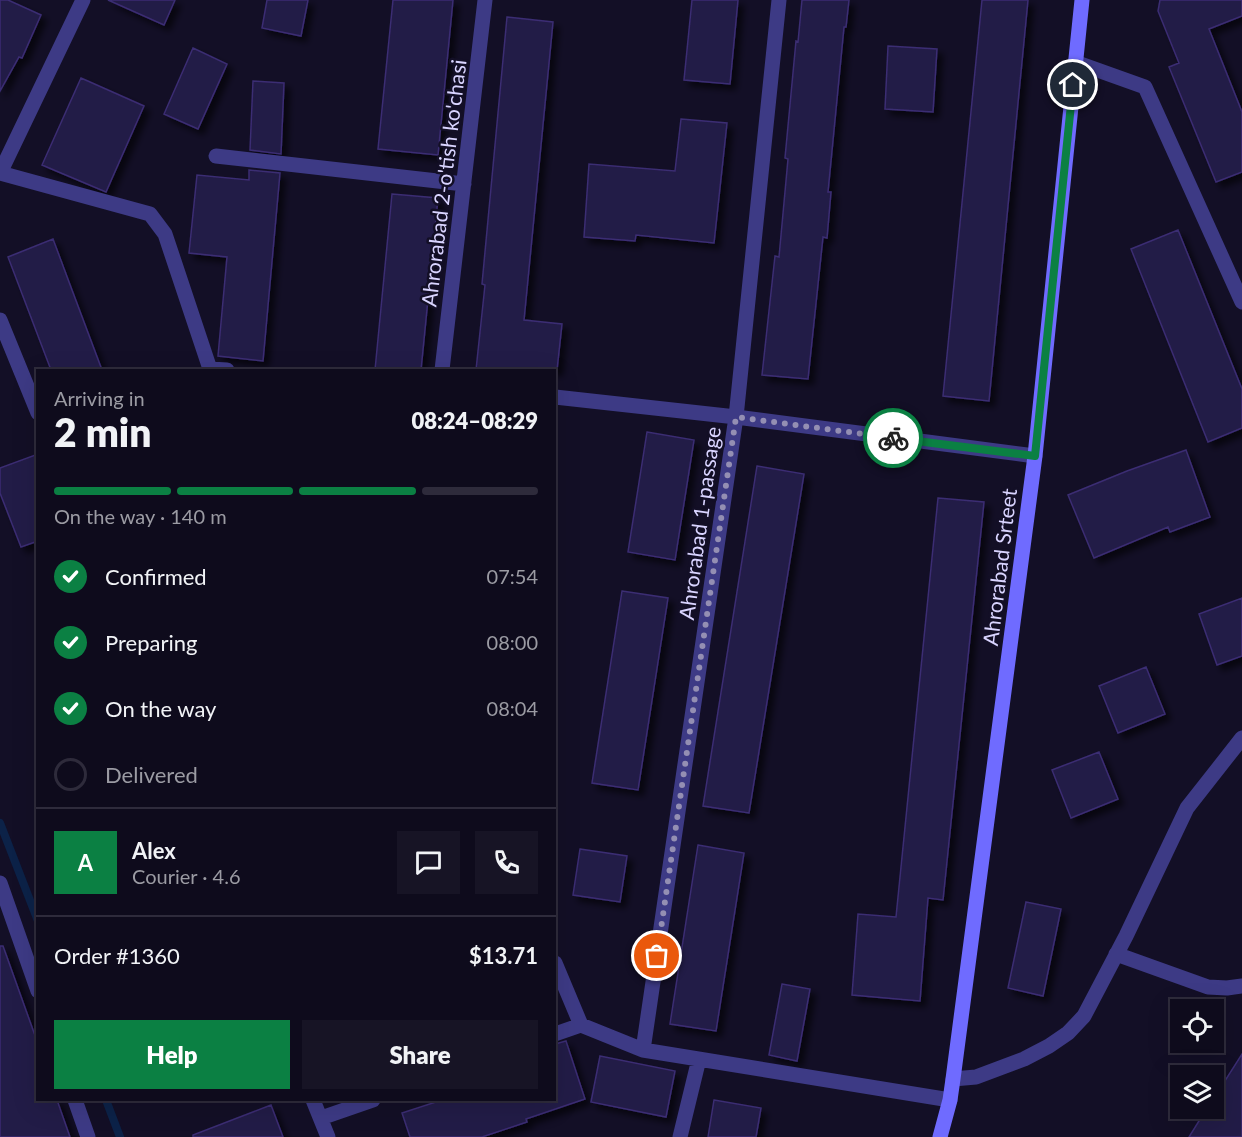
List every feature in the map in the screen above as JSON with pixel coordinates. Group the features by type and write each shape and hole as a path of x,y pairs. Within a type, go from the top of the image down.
{"street":[{"path":"83,0 0,173 150,214 165,234 210,369"},
{"name":"Ahrorabad 2-o'tish ko'chasi","path":"441,369 485,0"},
{"name":"Ahrorabad 1-passage","path":"643,1050 736,417 779,0"},
{"name":"Ahrorabad Srteet","path":"940,1137 953,1079 1035,456 1082,0"},
{"path":"1075,62 1145,87 1242,302"},
{"path":"216,156 464,184"},
{"path":"0,320 36,408"},
{"path":"556,397 736,417 1035,456"},
{"path":"953,1079 976,1077 1024,1059 1068,1033 1084,1016 1187,808 1242,738"},
{"path":"0,883 36,985"},
{"path":"1116,954 1208,987 1242,986"},
{"path":"556,965 581,1025"},
{"path":"556,1034 581,1025 643,1050 950,1100"},
{"path":"680,1137 699,1059"},
{"path":"75,1101 88,1137"},
{"path":"313,1101 328,1137"},
{"path":"321,1118 370,1101"}],"building":[{"path":"0,0 8,0 41,15 22,58 19,57 0,91"},
{"path":"108,0 175,0 164,25"},
{"path":"267,0 308,0 301,36 262,28"},
{"path":"393,0 453,0 438,155 378,149"},
{"path":"692,0 738,0 730,84 684,80"},
{"path":"802,0 849,0 846,27 844,27 828,192 831,192 827,238 823,237 808,379 762,375 775,256 779,257 788,159 785,158"},
{"path":"982,0 1028,0 989,401 943,396"},
{"path":"1160,0 1242,0 1242,16 1209,29 1242,112 1242,172 1216,182 1169,67 1179,63 1158,11"},
{"path":"507,17 553,22 524,320 562,324 557,370 476,369 485,285 482,284"},
{"path":"888,46 937,49 933,112 885,109"},
{"path":"193,48 227,64 198,129 164,114"},
{"path":"81,78 144,106 106,192 42,165"},
{"path":"253,81 284,83 281,154 250,150"},
{"path":"681,119 727,123 714,243 636,235 635,241 584,237 589,164 675,171"},
{"path":"249,170 280,173 263,361 218,356 227,257 189,253 197,175 249,180"},
{"path":"392,194 438,198 421,369 375,369"},
{"path":"1178,230 1242,389 1242,428 1208,442 1131,249"},
{"path":"53,239 102,369 51,369 8,257"},
{"path":"647,432 694,440 675,560 628,552"},
{"path":"1186,450 1210,517 1170,532 1168,527 1094,558 1068,495"},
{"path":"36,455 36,542 21,547 0,493 0,468"},
{"path":"757,466 804,474 749,813 703,806"},
{"path":"938,498 984,502 943,900 928,898 920,1001 852,995 858,914 896,917"},
{"path":"622,591 668,598 638,790 592,783"},
{"path":"1242,598 1242,656 1217,665 1199,614"},
{"path":"1146,667 1165,714 1118,733 1099,686"},
{"path":"1099,752 1118,799 1071,818 1052,770"},
{"path":"698,845 744,853 716,1031 670,1024"},
{"path":"580,849 627,856 620,902 573,895"},
{"path":"1026,902 1061,909 1043,996 1008,988"},
{"path":"0,946 3,946 36,1038 36,1101 57,1101 70,1137 0,1137"},
{"path":"782,984 810,989 797,1061 769,1055"},
{"path":"566,1041 585,1099 482,1137 410,1137 402,1113 439,1101 556,1101 556,1044"},
{"path":"1242,1054 1242,1137 1189,1137 1200,1119 1224,1119 1224,1082"},
{"path":"600,1056 675,1071 666,1117 591,1102"},
{"path":"714,1100 761,1108 756,1137 708,1137"},
{"path":"271,1105 283,1137 193,1137 193,1135"}],"waterway":[{"path":"0,823 36,916"},
{"path":"106,1101 120,1137"}],"way so far":[{"path":"657,956 736,417 893,438"}],"route":[{"path":"893,438 1035,456 1073,85"}]}
